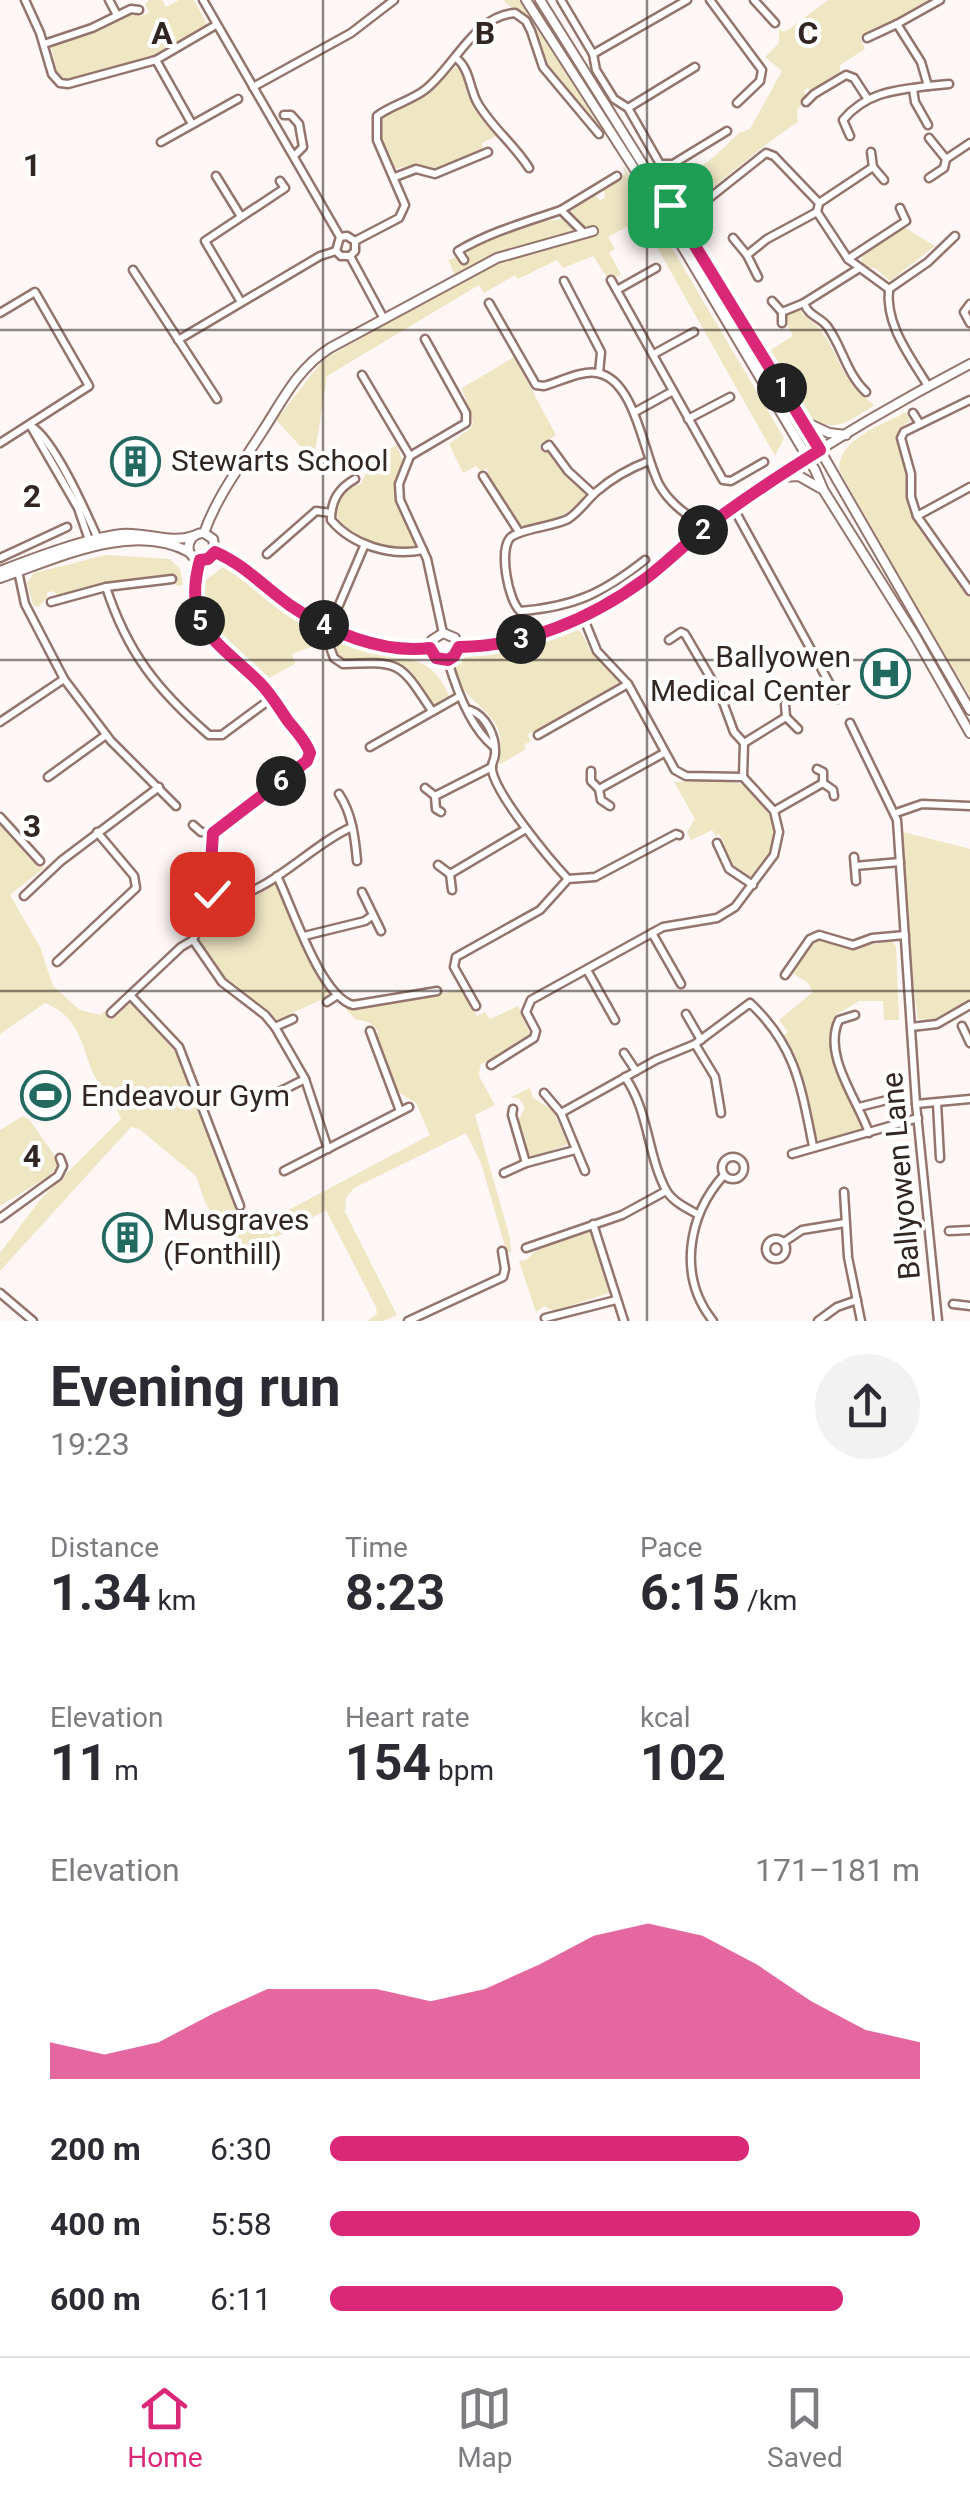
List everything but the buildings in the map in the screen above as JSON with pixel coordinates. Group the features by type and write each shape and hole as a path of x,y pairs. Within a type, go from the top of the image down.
{"street":[{"path":"25,0 52,74 60,83 156,60 216,25"},
{"path":"109,0 118,15"},
{"path":"203,0 340,237 336,251"},
{"path":"252,87 351,33 394,0"},
{"path":"526,0 657,204 970,733"},
{"path":"540,0 802,420 970,710"},
{"path":"562,0 593,54 596,70 614,99 628,108 660,164 667,166 728,132"},
{"path":"593,54 686,0"},
{"path":"710,0 762,70 760,81 738,103"},
{"path":"754,0 775,22"},
{"path":"867,38 940,0"},
{"path":"44,44 139,10"},
{"path":"355,242 404,212 402,191 377,140 377,116 427,88 462,47 498,17 515,14 526,21 544,68 599,134"},
{"path":"898,24 921,62 928,86"},
{"path":"456,58 466,68 484,114 529,168"},
{"path":"156,60 192,124"},
{"path":"628,108 692,68"},
{"path":"806,102 812,93 850,75 867,98"},
{"path":"850,136 843,120 867,98 891,90 949,84"},
{"path":"913,90 915,102 928,124"},
{"path":"161,142 238,99"},
{"path":"284,115 291,115 299,124 303,148 294,156"},
{"path":"929,138 946,159"},
{"path":"929,178 944,168 946,159 970,143"},
{"path":"395,177 416,168 434,174 488,152"},
{"path":"871,152 874,168 884,180"},
{"path":"688,215 766,153 774,156 819,203"},
{"path":"874,168 819,203 817,212 848,259 889,289"},
{"path":"216,176 240,215"},
{"path":"464,260 458,251 500,231 561,210 616,176"},
{"path":"241,302 205,241 285,188 280,181"},
{"path":"595,189 601,200"},
{"path":"900,208 914,228"},
{"path":"561,210 589,232"},
{"path":"747,255 817,212"},
{"path":"848,259 906,221"},
{"path":"189,552 189,542 199,534 296,378 320,355 498,258 589,232"},
{"path":"340,237 347,236 355,242"},
{"path":"889,289 955,236"},
{"path":"733,238 758,277"},
{"path":"336,251 341,256 350,256 355,251 355,242"},
{"path":"178,340 320,256 336,251"},
{"path":"350,256 384,318"},
{"path":"617,290 656,268"},
{"path":"782,312 804,303 858,268"},
{"path":"133,270 217,399"},
{"path":"611,280 723,480 731,482 764,462"},
{"path":"564,281 602,352 598,373"},
{"path":"889,289 890,315 896,333 928,386"},
{"path":"0,313 35,292 89,384 88,390 0,442"},
{"path":"772,301 782,312 782,323"},
{"path":"488,303 536,385 598,373 612,380 634,412 649,461 666,495 705,528"},
{"path":"804,303 807,312 828,328 851,376 866,392"},
{"path":"970,304 964,312 970,323"},
{"path":"654,354 694,332"},
{"path":"425,339 467,419 463,426 410,456 398,484 400,500 424,550 442,633"},
{"path":"459,647 520,639 584,619 648,576 705,528 778,476 970,364"},
{"path":"362,375 410,456"},
{"path":"634,412 673,391"},
{"path":"688,419 730,397"},
{"path":"970,400 904,432 901,438 918,516 970,591"},
{"path":"913,413 920,424"},
{"path":"802,420 810,426 846,434"},
{"path":"30,426 78,508 87,542"},
{"path":"30,426 39,431 67,476 99,543"},
{"path":"546,447 550,445 568,471 593,494"},
{"path":"645,560 614,584 579,602 520,611 510,592 505,549 519,532 541,530 566,520 593,494 631,468 649,461"},
{"path":"483,476 519,532"},
{"path":"778,476 800,476 824,491"},
{"path":"356,479 338,491 331,520 339,529 366,544 397,552 424,550"},
{"path":"918,516 970,488"},
{"path":"734,508 838,699"},
{"path":"267,554 316,511 331,513"},
{"path":"0,558 67,527"},
{"path":"0,574 128,534 181,539 199,534 213,538 215,552"},
{"path":"17,569 87,542 138,540 172,544 200,560 215,552"},
{"path":"339,605 366,544"},
{"path":"215,552 242,565 304,614 339,632 380,644 430,648"},
{"path":"193,825 201,832 213,833 307,761 308,747 272,698 205,630 196,612 193,587 200,560"},
{"path":"17,569 25,604 64,679 106,735 176,806"},
{"path":"51,602 106,586 172,579"},
{"path":"106,586 121,629 140,665 162,692 209,735 222,736 272,698"},
{"path":"584,619 597,650 628,684 679,774 743,777"},
{"path":"491,1066 534,1038 536,1031 526,1012 532,1000 668,924 727,914 754,885 778,844 774,811 743,777 744,743 737,736 720,694 686,634 681,632 669,640"},
{"path":"442,633 451,635 459,647 448,660 436,658 430,648 432,640 442,633"},
{"path":"331,650 343,664 383,662 399,668 432,712"},
{"path":"448,660 460,696 483,738 494,747 492,767 526,829 568,879"},
{"path":"1,720 64,679"},
{"path":"538,736 628,684"},
{"path":"370,747 460,696"},
{"path":"785,704 786,717"},
{"path":"744,743 786,717"},
{"path":"786,717 798,730"},
{"name":"Ballyowen Lane","path":"850,723 896,814 916,1104 938,1321"},
{"path":"48,777 106,735"},
{"path":"600,789 664,753"},
{"path":"435,796 492,767"},
{"path":"817,768 823,772 823,784"},
{"path":"590,771 601,800 610,806"},
{"path":"774,811 823,784"},
{"path":"823,784 833,790 834,796"},
{"path":"24,896 97,832 160,787"},
{"path":"424,788 435,796 436,809 441,812"},
{"path":"338,794 346,804 357,861"},
{"path":"896,814 922,804 970,806"},
{"path":"0,816 40,860"},
{"path":"209,894 233,896 277,876 333,835 352,827"},
{"path":"450,874 526,829"},
{"path":"57,962 136,888 134,876 97,832"},
{"path":"110,1013 180,947 194,940 207,908 213,833"},
{"path":"476,1006 454,967 456,957 540,910 568,879 595,877 679,835"},
{"path":"717,843 734,874 754,885"},
{"path":"854,857 856,880"},
{"path":"854,866 900,862"},
{"path":"438,865 450,874 452,890"},
{"path":"277,876 315,962 336,996 353,1005 438,990"},
{"path":"362,892 381,930"},
{"path":"304,936 365,921 373,915"},
{"path":"652,933 681,984"},
{"path":"785,974 810,939 819,935 853,945 872,938 905,935"},
{"path":"194,940 222,982 275,1026 305,1080 328,1149"},
{"path":"587,970 615,1020"},
{"path":"130,995 179,1047 186,1060 198,1102 240,1206"},
{"path":"327,1002 336,996"},
{"path":"561,1113 698,1042 750,1003 791,1055 814,1146"},
{"name":"Ballyowen Lane","path":"911,1027 938,1024 970,1005"},
{"path":"686,1014 715,1076 721,1113"},
{"path":"855,1015 840,1020 834,1037 844,1077 869,1134"},
{"path":"275,1026 293,1019"},
{"path":"962,1026 970,1043"},
{"path":"370,1031 400,1111"},
{"path":"624,1052 636,1071"},
{"path":"625,1077 640,1103 666,1191 697,1214"},
{"path":"263,1100 305,1080"},
{"path":"859,1108 895,1098 898,1083"},
{"path":"544,1093 561,1113 584,1170"},
{"path":"916,1104 970,1099"},
{"path":"937,1103 940,1158"},
{"path":"284,1171 410,1108"},
{"path":"513,1109 526,1163"},
{"path":"792,1154 918,1118"},
{"path":"504,1174 526,1163 575,1150"},
{"path":"0,1218 58,1176 63,1166 60,1158"},
{"path":"713,1321 694,1282 690,1261 697,1214 724,1175"},
{"path":"526,1248 622,1215 666,1191"},
{"path":"844,1192 845,1223 861,1321"},
{"path":"784,1242 802,1230 845,1223"},
{"path":"594,1224 624,1321"},
{"path":"949,1230 970,1230"},
{"path":"408,1321 503,1277 506,1269 502,1250"},
{"path":"0,1292 33,1321"},
{"path":"545,1318 616,1300"},
{"path":"818,1321 837,1307 857,1300"},
{"path":"952,1304 970,1306"}],"shaded area":[{"path":"162,0 166,7 179,0 194,0 207,24 156,55 67,80 58,77 51,45 134,11 141,16 149,13 145,4"},
{"path":"503,0 520,0 600,127 595,127 546,66 533,27"},
{"path":"828,0 938,0 860,37 865,49 840,65 840,75 813,91 804,91 806,96 797,111 798,122 683,210 668,188 714,157 739,133 750,129 782,71 765,57 779,43 779,29 788,30"},
{"path":"455,67 464,72 467,95 471,94 498,135 482,143 482,150 439,169 418,164 394,169 380,139 380,119 429,93"},
{"path":"623,165 784,438 775,456 641,219 608,237 615,249 609,253 621,274 610,282 593,256 563,268 557,260 518,279 515,275 484,293 479,285 327,376 313,465 307,470 302,460 304,450 276,420 323,360 458,282 448,260 456,257 460,262 468,258 468,248 539,221 558,220 594,195 600,200 605,198 604,188 625,174"},
{"path":"904,227 935,246 890,281 875,268 865,268 861,260 864,254"},
{"path":"799,309 822,332 854,386 874,405 846,422 824,424 813,418 787,386 769,351 793,336 785,320 790,311"},
{"path":"514,357 556,435 539,447 543,452 550,451 585,497 563,515 539,525 519,525 489,479 487,468 481,471 476,466 463,473 449,444 472,427 462,388"},
{"path":"906,412 910,421 897,438 908,475 910,505 917,522 970,595 970,696 904,588 839,469 841,458 854,441"},
{"path":"397,445 403,462 398,494 418,543 414,549 383,545 353,534 337,514 339,500 351,485 360,485 374,458"},
{"path":"106,555 170,559 180,569 183,585 177,586 171,577 110,581 58,596 53,591 47,593 38,607 33,605 27,583 34,573"},
{"path":"223,567 283,611 326,634 424,665 443,683 450,698 434,704 403,665 388,659 346,660 339,657 335,643 321,643 292,654 295,664 269,678 227,646 209,621 203,582"},
{"path":"576,629 620,684 543,729 527,734 531,741 524,745 526,749 499,765 499,732 459,682 456,659 521,647"},
{"path":"726,780 750,787 771,820 770,855 753,877 734,871 719,834 716,836 712,830 691,840 687,832 695,819 674,782"},
{"path":"0,821 44,868 10,895 40,947 53,986 80,1010 100,1015 105,1011 112,1016 125,1002 134,1002 182,1059 193,1099 237,1213 249,1231 430,1135 416,1103 398,1092 376,1029 356,1020 346,1009 462,990 477,1016 485,1012 490,1019 518,1006 531,1036 480,1065 479,1076 495,1105 475,1115 511,1252 507,1254 481,1163 466,1133 354,1188 346,1198 345,1212 397,1315 383,1321 367,1321 377,1314 376,1307 326,1210 247,1253 222,1231 196,1176 139,1129 131,1127 0,1271 0,1253 40,1200 121,1119 95,1077 77,1031 56,1008 45,1003 0,1034"},
{"path":"903,832 970,849 970,1001 934,1021 918,1019 906,925"},
{"path":"275,883 330,990 327,997 277,1020 221,975 199,943 204,920 216,899 233,899"},
{"path":"820,937 849,948 892,941 896,946 899,1020 884,1020 883,1001 859,1001 836,1015 831,1032 834,1061 863,1131 821,1142 813,1133 800,1073 784,1035 788,1032 779,1020 813,992 808,983 791,972"},
{"path":"530,1088 533,1098 553,1110 568,1144 535,1157 529,1155 518,1121 525,1107 519,1099 511,1097"},
{"path":"23,1116 57,1159 58,1166 48,1177 0,1206 0,1130"},
{"path":"592,1231 609,1293 554,1311 544,1306 536,1312 519,1261 538,1249"}],"place":[{"name":"Stewarts School","path":"136,461"},
{"name":"Ballyowen Medical Center","path":"886,674"},
{"name":"Endeavour Gym","path":"46,1096"},
{"name":"Musgraves (Fonthill)","path":"128,1237"}],"route":[{"path":"212,894 213,833 307,761 310,753 264,686 226,655 205,630 196,612 193,587 200,560 215,552 232,559 288,604 339,632 380,644 430,648 436,658 448,660 459,647 520,639 584,619 627,592 762,486 820,450 670,205"}]}
